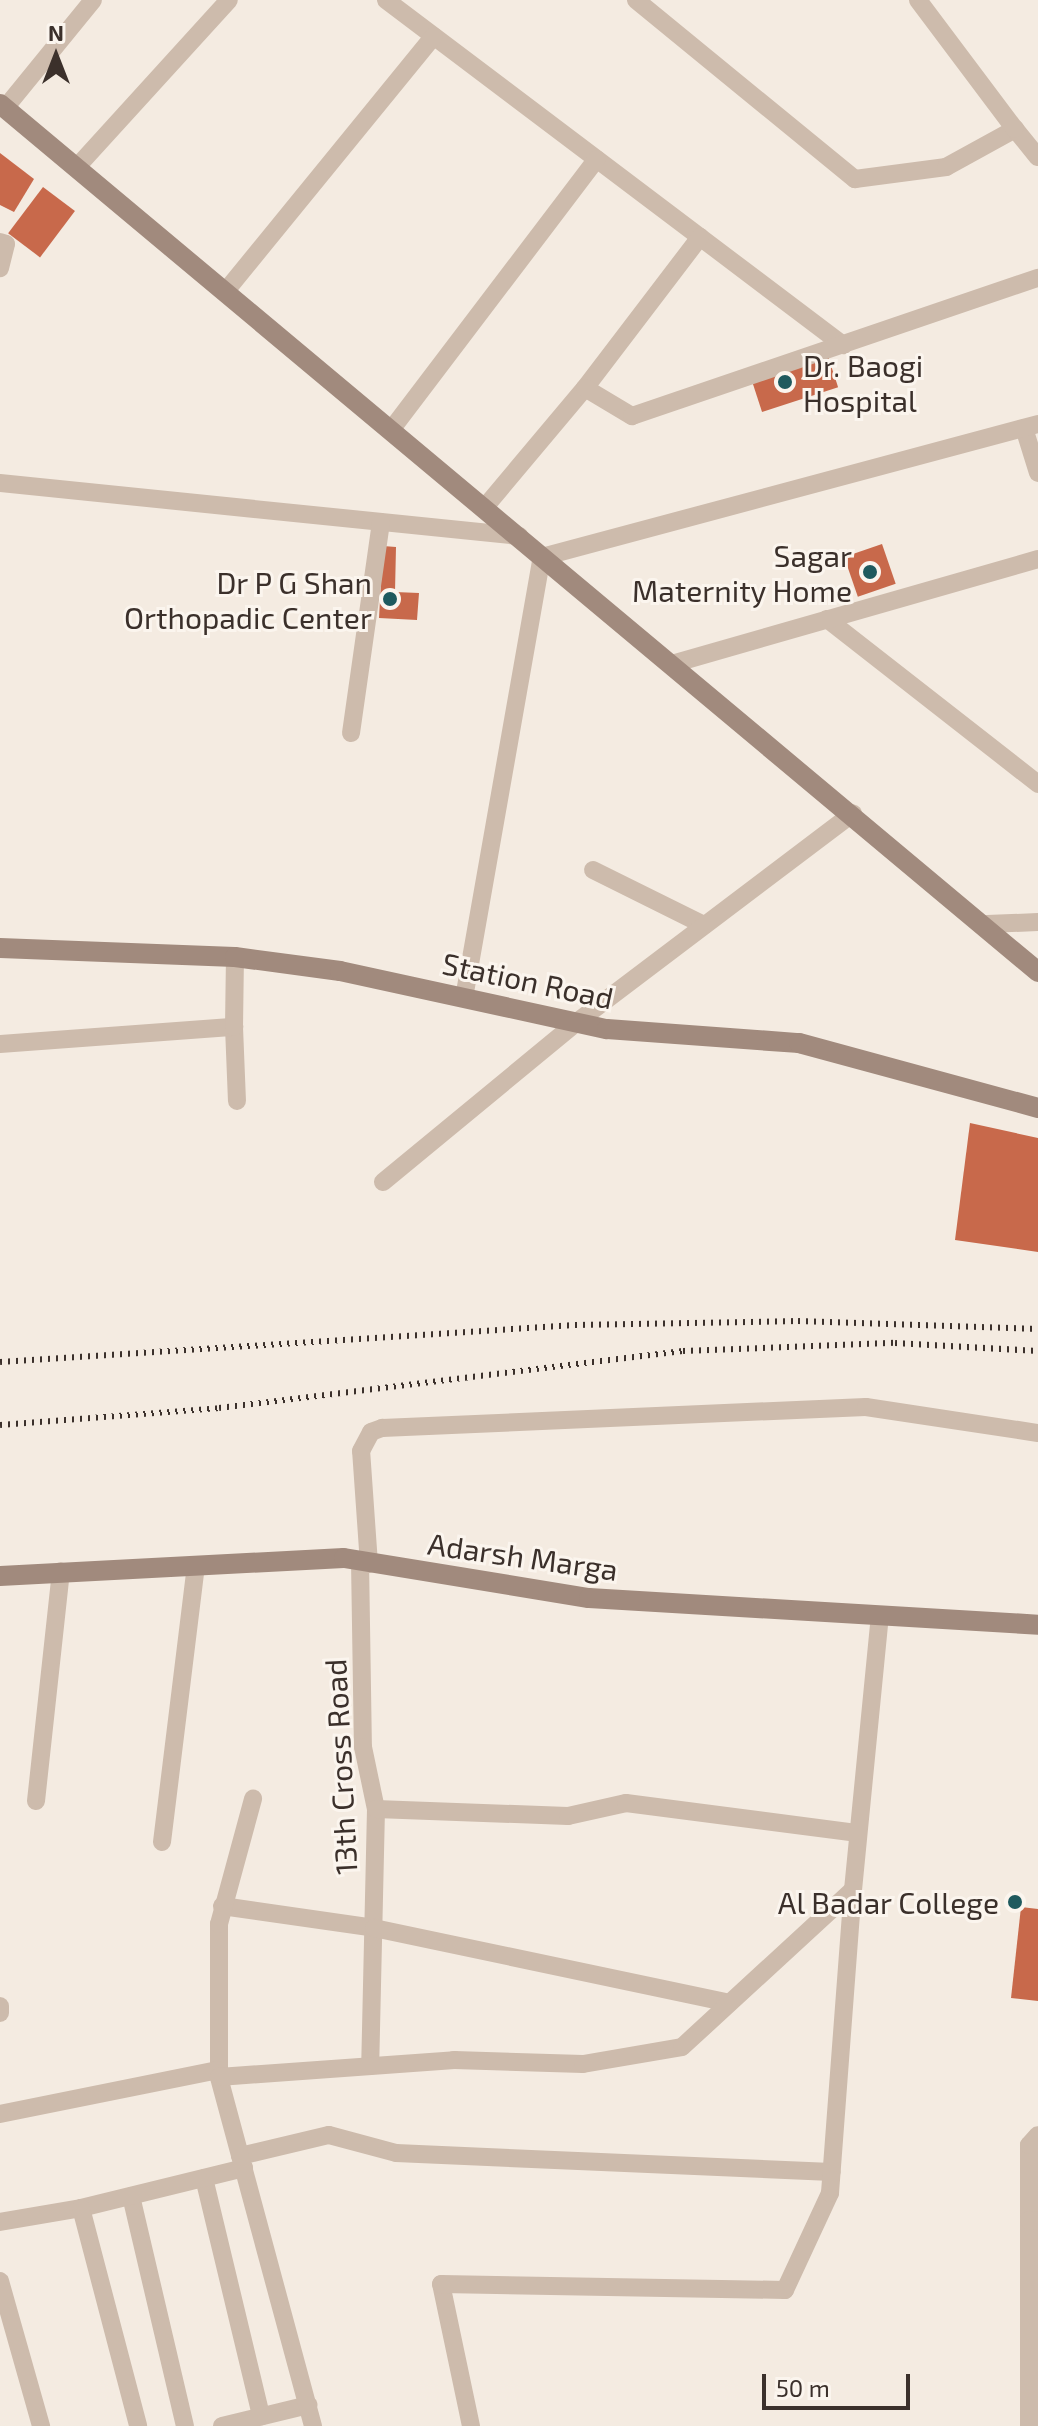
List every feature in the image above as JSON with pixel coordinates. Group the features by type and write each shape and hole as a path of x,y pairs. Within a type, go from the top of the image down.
{"main road":[{"path":"3,106 987,924 1038,972"},
{"name":"Station Road","path":"0,948 235,957 464,998 577,1022 799,1043 1038,1108"},
{"name":"Adarsh Marga","path":"0,1576 196,1565 364,1563 589,1598 1038,1625"}],"street":[{"path":"3,106 93,0"},
{"path":"76,168 229,0"},
{"path":"636,0 855,179 946,167 1015,129"},
{"path":"918,0 1038,157"},
{"path":"394,2 434,36 843,345"},
{"path":"225,292 434,36"},
{"path":"391,430 597,159"},
{"path":"485,507 585,388 700,237"},
{"path":"0,242 6,244 0,268"},
{"path":"585,388 632,416 1038,278"},
{"path":"464,998 542,557 1031,426 1038,473"},
{"path":"0,483 519,536"},
{"path":"351,733 381,522"},
{"path":"672,664 1038,559"},
{"path":"827,619 1038,784"},
{"path":"383,1182 577,1022 853,813"},
{"path":"593,870 704,925"},
{"path":"987,924 1038,922"},
{"path":"235,957 237,1101"},
{"path":"0,1044 234,1027"},
{"name":"13th Cross Road","path":"370,2066 376,1809 363,1747 361,1451 371,1432 382,1428 866,1407 1038,1433"},
{"path":"162,1842 196,1565"},
{"path":"36,1801 61,1571"},
{"path":"471,2426 441,2284 785,2290 830,2193 853,1890 880,1615"},
{"path":"253,1799 222,1906 219,2074 313,2426"},
{"path":"376,1809 568,1816 626,1803 858,1833"},
{"path":"0,2114 219,2074 454,2060 583,2064 682,2047 853,1890"},
{"path":"222,1906 374,1928 729,2003"},
{"path":"0,2006 0,2013"},
{"path":"0,2222 81,2208 204,2178 242,2162 329,2135 396,2153 832,2172"},
{"path":"1029,2426 1033,2220 1029,2145 1038,2135"},
{"path":"204,2178 261,2416"},
{"path":"131,2196 185,2426"},
{"path":"81,2208 138,2426"},
{"path":"0,2281 41,2426"},
{"path":"222,2426 308,2405"}],"building":[{"path":"0,153 34,179 14,212 0,205"},
{"path":"43,187 75,211 40,257 8,233"},
{"path":"827,353 838,387 762,412 751,378"},
{"path":"882,544 896,584 858,597 844,557"},
{"path":"383,546 396,547 395,592 419,593 417,620 379,618"},
{"path":"970,1123 1038,1138 1038,1252 955,1240"},
{"path":"1021,1907 1038,1909 1038,2001 1011,1998"}],"railway":[{"path":"0,1362 575,1325 798,1321 1038,1329"},
{"path":"0,1425 219,1408 683,1351 895,1343 1038,1351"}],"place":[{"name":"Dr. Baogi Hospital","path":"785,382"},
{"name":"Sagar Maternity Home","path":"870,572"},
{"name":"Dr P G Shan Orthopadic Center","path":"390,599"},
{"name":"Al Badar College","path":"1015,1902"}]}
